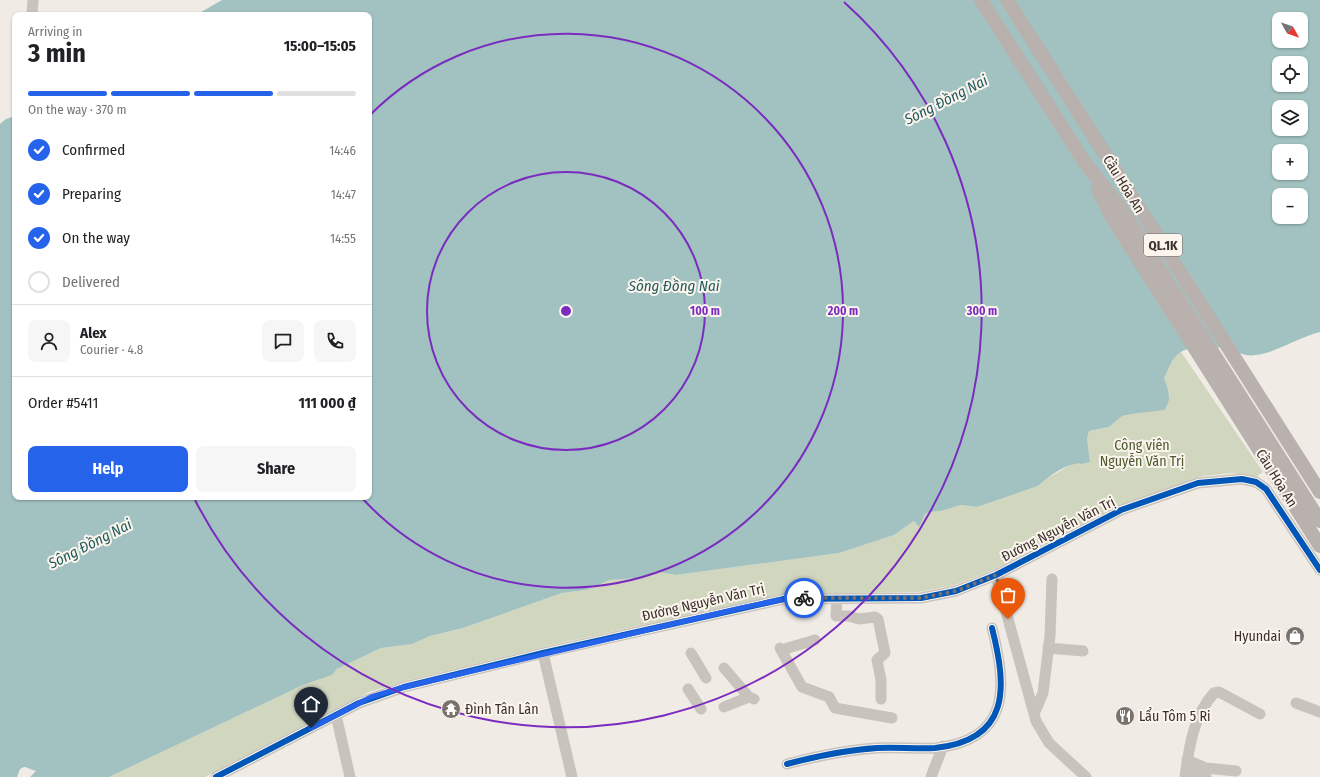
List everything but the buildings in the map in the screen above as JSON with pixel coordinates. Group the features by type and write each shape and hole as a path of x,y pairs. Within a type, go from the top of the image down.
{"main road":[{"name":"Cầu Hóa An","path":"981,0 1085,163 1112,216 1320,546"},
{"name":"Cầu Hóa An","path":"1007,0 1319,491"},
{"name":"Cầu Hóa An","path":"1085,163 1120,207 1320,521"}],"street":[{"path":"32,12 33,0"},
{"name":"Đường Nguyễn Văn Trị","path":"216,777 371,697 393,690 543,653 784,599 921,598 956,591 996,575 1121,510 1198,483 1242,479 1256,482 1266,489 1320,570"},
{"path":"996,575 1034,714 1043,736 1086,777"},
{"path":"1034,714 1043,693 1048,648 1052,580"},
{"path":"837,598 836,616 849,616 859,619 878,619 885,653 877,660 881,680 881,700"},
{"path":"787,764 847,750 943,746 975,737 997,712 1002,688 1001,670 992,628"},
{"path":"815,640 780,649 802,687 829,697 835,708 892,718"},
{"path":"1048,648 1083,651"},
{"path":"543,653 572,777"},
{"path":"691,653 706,678"},
{"path":"724,668 751,698 724,707"},
{"path":"688,689 701,709"},
{"path":"1186,768 1195,726 1204,705 1214,693 1219,692 1260,714"},
{"path":"1296,703 1320,712"},
{"path":"336,715 350,777"},
{"path":"931,777 943,746"},
{"path":"1186,768 1236,771"},
{"path":"1186,768 1206,777"}],"green space":[{"name":"Công viên Nguyễn Văn Trị","path":"1181,352 1263,472 1256,477 1232,473 1203,476 1119,505 993,570 955,585 919,592 783,594 569,641 409,680 369,692 205,777 109,777 303,685 332,675 337,669 381,648 412,644 430,636 463,628 562,593 586,590 610,580 638,578 659,572 676,575 839,553 894,535 914,521 918,526 925,514 929,512 941,511 961,505 977,507 1038,486 1046,479 1074,463 1090,462 1087,439 1089,431 1109,427 1122,416 1138,413 1170,397 1164,378 1175,356"}],"water":[{"name":"Sông Đồng Nai","path":"222,0 1320,0 1320,332 1263,354 1256,355 1244,355 1230,350 1207,346 1186,349 1174,358 1164,378 1169,398 1167,406 1164,410 1122,416 1109,427 1089,431 1087,439 1090,462 1073,464 1052,475 1038,486 977,507 961,505 941,511 929,512 925,514 919,527 914,521 894,535 839,553 676,575 659,572 638,578 610,580 586,590 562,593 463,628 430,636 412,644 381,648 337,669 332,675 303,685 109,777 0,777 0,124 6,119 12,117 12,500 372,500 372,12 201,12"}],"pier":[{"path":"24,767 36,771 30,777 17,777 20,769"}],"cycle path":[{"path":"216,777 359,703 404,687 543,653 784,599 921,598 956,591 996,575 1121,510 1198,483 1242,479 1256,482 1266,489 1320,570"},
{"path":"787,764 809,758 854,750 884,748 935,748 960,743 978,734 990,722 998,707 1001,690 997,650 992,628"}],"way so far":[{"path":"804,598 921,598 956,591 975,585 996,575 1008,619"}],"place":[{"name":"Hyundai","path":"1295,636"},
{"name":"Đình Tân Lân","path":"451,709"},
{"name":"Lẩu Tôm 5 Ri","path":"1125,716"}],"route":[{"path":"311,728 371,697 404,687 534,655 767,602 804,598"}]}
